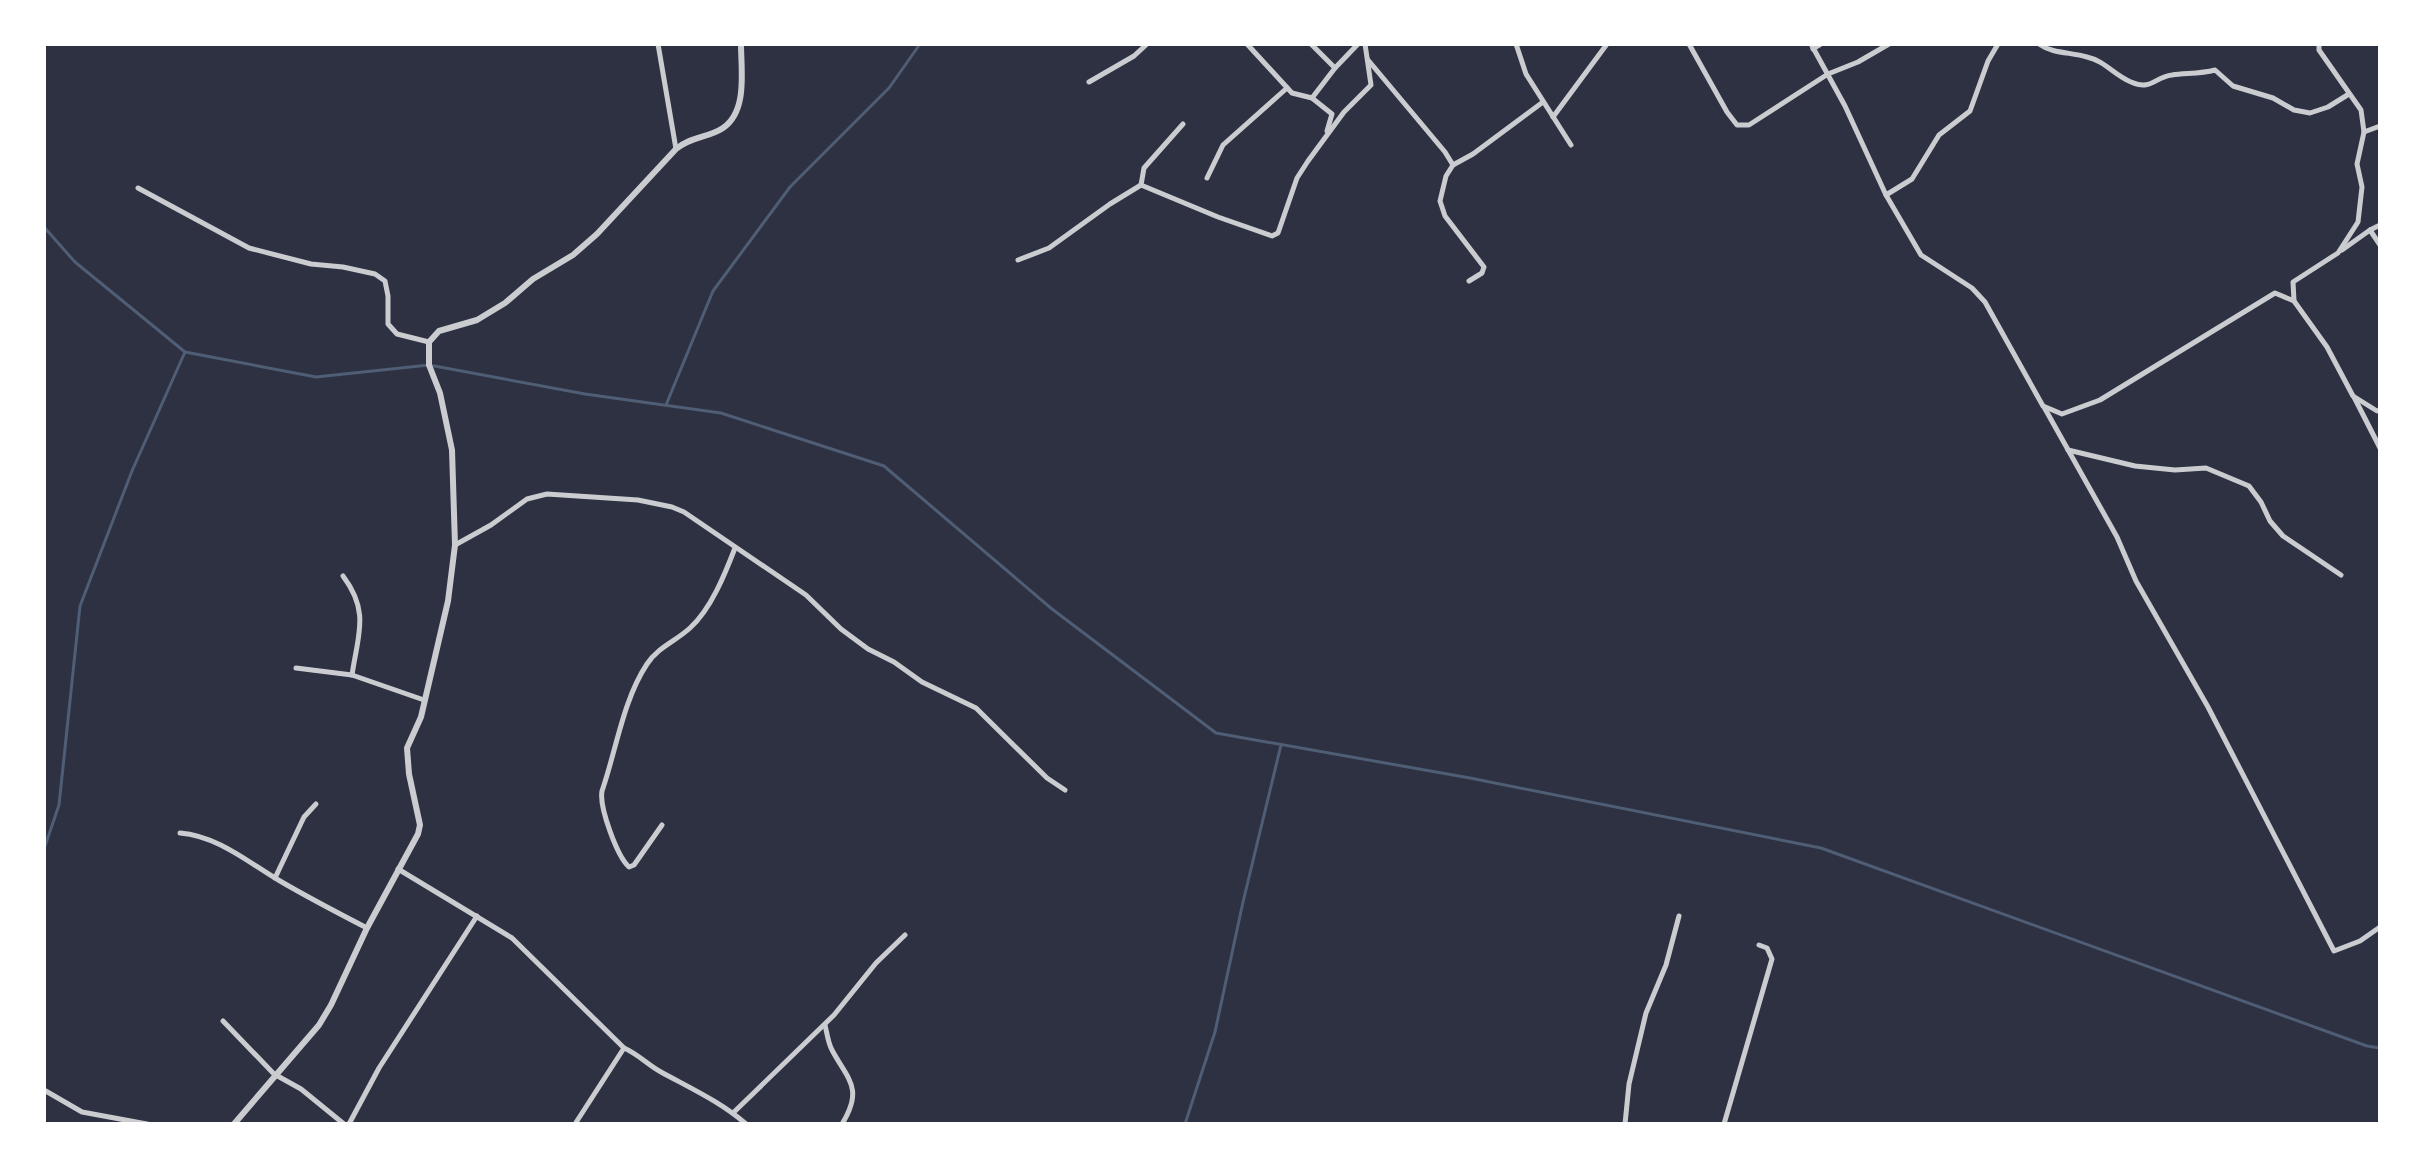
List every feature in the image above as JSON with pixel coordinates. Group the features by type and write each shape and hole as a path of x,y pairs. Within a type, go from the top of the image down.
{"street":[{"path":"658,44 676,149"},
{"path":"234,1124 319,1025 420,825 407,748 421,717 448,601 455,545 452,450 440,393 429,365 429,342 439,331 477,320 505,303 533,279 573,255 624,207 676,149 688,139 722,129 730,121 741,98 741,44"},
{"path":"1089,82 1134,56 1147,44"},
{"path":"1247,44 1292,93 1312,98 1332,114 1325,136"},
{"path":"1311,44 1335,68"},
{"path":"1312,98 1358,44"},
{"path":"1141,185 1272,236 1278,233 1297,178 1325,136 1371,85 1365,44"},
{"path":"1516,44 1526,74 1571,145"},
{"path":"1553,117 1607,44"},
{"path":"1689,44 1737,125 1749,125 1828,74 1858,62 1889,44"},
{"path":"1821,44 1812,46 1886,195 1921,255 1972,288 1985,302 2117,537 2136,581 2208,707 2334,951 2360,941 2380,927"},
{"path":"1886,195 1912,179 1939,135 1970,111 1988,61 1998,44"},
{"path":"2039,44 2047,50 2104,63 2133,83 2149,86 2173,74 2195,75 2215,70 2233,86 2273,98 2294,110 2310,113 2328,107 2349,94"},
{"path":"2319,44 2319,50 2361,110 2364,132 2357,164 2362,187 2358,222 2338,253"},
{"path":"1365,55 1453,165"},
{"path":"1207,178 1223,145 1287,88"},
{"path":"1469,281 1482,273 1484,267 1445,216 1440,201 1446,176 1453,165 1473,154 1543,102"},
{"path":"1018,260 1049,248 1141,185 1144,168 1183,124"},
{"path":"2364,132 2380,126"},
{"path":"138,188 249,248 311,264 375,274 385,281 388,324 397,334 429,342"},
{"path":"2294,301 2293,282 2380,225"},
{"path":"2370,230 2380,245"},
{"path":"2043,406 2062,414 2100,400 2275,293 2294,301 2327,347 2380,448"},
{"path":"2353,396 2380,410"},
{"path":"2068,450 2135,466 2175,470 2206,468 2249,486 2283,536 2341,575"},
{"path":"455,545 491,525 527,499 547,494 638,500 672,507 806,595 841,629 868,649 894,662 922,682 976,708 1047,778 1065,790"},
{"path":"662,825 634,865 629,867 613,838 601,802 602,791 621,724 644,668 656,653 695,622 718,586 735,548"},
{"path":"343,576 355,592 361,613 352,675"},
{"path":"296,668 352,675 424,700"},
{"path":"275,878 304,817 316,804"},
{"path":"180,833 196,834 224,847 367,928"},
{"path":"398,869 512,938 624,1048 733,1113 746,1124"},
{"path":"223,1021 274,1074 301,1089 347,1124 379,1068 477,916"},
{"path":"1625,1124 1629,1084 1646,1013 1666,965 1679,916"},
{"path":"733,1113 825,1024 876,963 905,935"},
{"path":"1724,1124 1772,959 1767,948 1759,945"},
{"path":"825,1024 831,1048 852,1083 851,1109 842,1124"},
{"path":"575,1124 624,1048"},
{"path":"44,1090 82,1112 147,1124"}],"waterway":[{"path":"666,405 713,291 790,187 889,88 920,44"},
{"path":"44,227 75,262 185,352 316,377 429,365 585,394 721,413 884,466 1052,609 1216,733 1470,778 1821,848 2367,1046 2380,1048"},
{"path":"44,849 59,805 80,606 132,471 185,352"},
{"path":"1185,1124 1215,1032 1281,745"}]}
